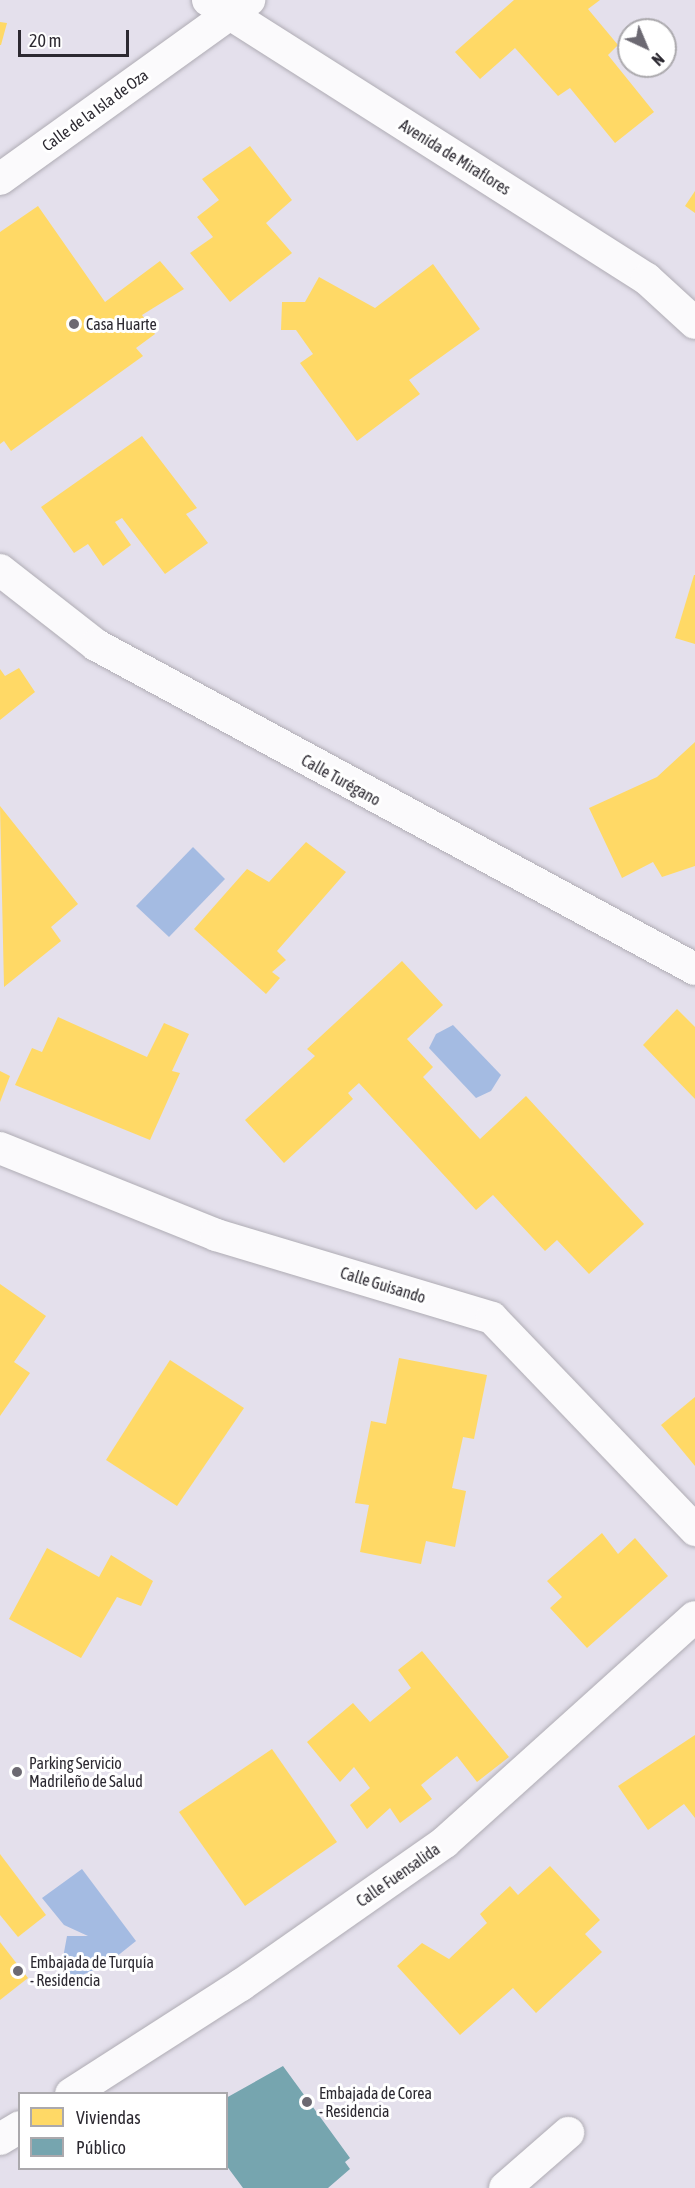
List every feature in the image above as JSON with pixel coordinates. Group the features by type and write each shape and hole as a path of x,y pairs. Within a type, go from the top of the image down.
{"street":[{"name":"Calle de la Isla de Oza","path":"0,179 228,5"},
{"name":"Avenida de Miraflores","path":"228,5 647,279 695,323"},
{"name":"Calle Turégano","path":"0,570 96,645 695,969"},
{"name":"Calle Guisando","path":"0,1148 216,1235 492,1318 695,1530"},
{"name":"Calle Fuensalida","path":"74,2092 241,1985 445,1842 695,1617"},
{"path":"0,2139 18,2128"},
{"path":"505,2188 568,2133"}],"water":[{"path":"193,847 225,879 169,937 136,906"},
{"path":"453,1025 501,1075 491,1091 476,1098 429,1048 436,1034"},
{"path":"82,1869 136,1941 106,1965 58,1985 67,1936 88,1936 64,1925 42,1898"}],"building: Viviendas":[{"path":"514,0 600,0 588,9 617,44 608,55 617,66 617,78 627,78 654,112 615,143 570,88 558,96 515,48 480,79 455,52"},
{"path":"0,22 7,23 1,45 0,45"},
{"path":"250,146 292,200 266,223 292,253 230,302 190,253 213,237 197,217 219,200 202,179"},
{"path":"695,191 695,213 685,206"},
{"name":"Casa Huarte","path":"38,206 105,302 160,261 184,289 142,315 155,334 136,348 143,356 11,451 4,441 0,444 0,232"},
{"path":"433,264 480,329 409,380 420,394 357,441 300,363 313,354 296,330 281,330 282,302 305,302 319,277 375,308"},
{"path":"142,436 197,508 186,514 208,543 165,574 122,518 115,522 131,545 103,566 88,544 74,553 41,507"},
{"path":"695,575 695,644 675,638"},
{"path":"19,668 35,692 0,720 0,669 5,676"},
{"path":"695,742 695,866 662,877 653,862 622,878 589,808 657,777"},
{"path":"0,806 78,904 51,927 61,941 4,987"},
{"path":"306,842 346,872 277,951 286,960 272,972 280,978 266,994 194,929 247,869 269,882"},
{"path":"402,961 443,1005 407,1039 433,1067 423,1077 480,1139 526,1096 644,1224 589,1274 557,1240 545,1251 493,1195 476,1210 359,1083 348,1093 353,1099 284,1163 245,1120 315,1056 307,1049"},
{"path":"677,1009 695,1027 695,1099 643,1045"},
{"path":"58,1017 147,1057 164,1023 189,1034 172,1071 180,1073 150,1140 15,1085 32,1048 42,1052"},
{"path":"0,1071 10,1076 0,1102"},
{"path":"0,1284 46,1316 14,1362 30,1373 0,1416"},
{"path":"399,1358 487,1375 474,1439 463,1437 452,1488 466,1491 455,1547 426,1541 421,1564 360,1552 369,1505 355,1503 371,1421 386,1424"},
{"path":"170,1360 244,1408 177,1506 106,1460"},
{"path":"695,1397 695,1466 661,1425"},
{"path":"602,1533 618,1554 635,1538 668,1576 587,1648 550,1608 562,1597 547,1581"},
{"path":"47,1548 99,1577 111,1555 153,1581 141,1606 117,1597 81,1658 9,1619"},
{"path":"422,1651 509,1757 477,1782 457,1756 421,1785 432,1799 400,1823 390,1808 367,1829 350,1805 370,1788 354,1767 340,1782 307,1742 353,1703 370,1722 411,1688 398,1670"},
{"path":"695,1735 695,1818 684,1804 648,1830 618,1786"},
{"path":"272,1749 337,1842 245,1906 179,1812"},
{"path":"0,1854 46,1915 18,1937 0,1915"},
{"path":"550,1866 600,1920 585,1934 602,1952 536,2013 513,1988 460,2035 397,1966 422,1943 449,1959 487,1923 480,1914 510,1886 518,1895"},
{"path":"0,1942 28,1978 0,2000"}],"building: Público":[{"path":"283,2066 350,2158 345,2162 350,2169 328,2188 243,2188 228,2168 228,2097"}],"place":[{"name":"Casa Huarte","path":"74,324"},
{"name":"Parking Servicio Madrileño de Salud","path":"17,1772"},
{"name":"Embajada de Turquía - Residencia","path":"18,1971"},
{"name":"Embajada de Corea - Residencia","path":"307,2102"}]}
